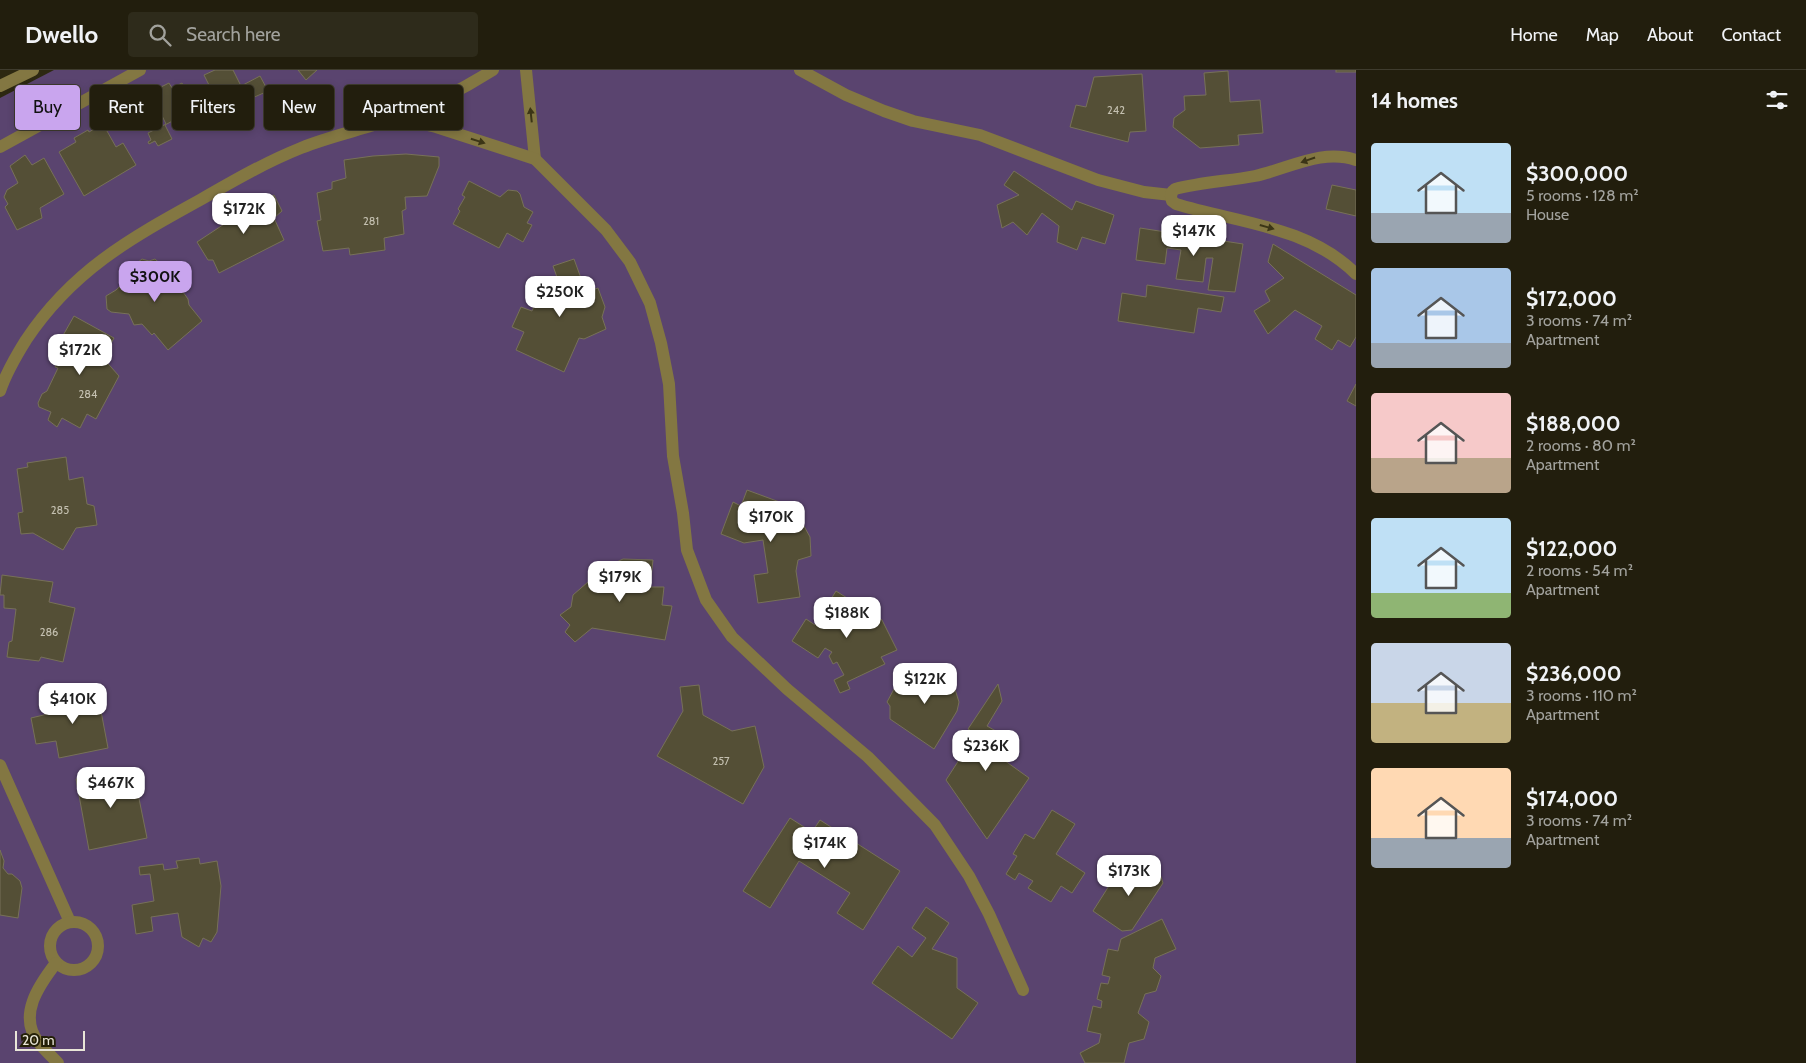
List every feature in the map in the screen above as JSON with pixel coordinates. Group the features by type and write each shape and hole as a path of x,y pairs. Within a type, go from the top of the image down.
{"street":[{"path":"0,86 33,70"},
{"path":"0,147 140,70"},
{"path":"463,88 493,70"},
{"path":"526,70 536,160"},
{"path":"800,70 846,95 884,111 914,121 980,135 1098,180 1144,192 1171,196"},
{"path":"0,391 3,380 35,327 76,280 100,260 182,210 265,164 302,147 358,130"},
{"path":"445,130 536,160 606,230 630,262 650,303 661,343 669,384 673,456 687,550 706,600 732,637 788,689 868,757 935,825 969,876 989,914 1023,990"},
{"path":"1356,160 1340,156 1316,157 1287,168 1254,176 1175,189 1171,192 1172,201 1176,204 1254,223 1304,240 1333,255 1356,274"},
{"path":"0,766 70,922"},
{"path":"70,922 83,923 93,930 99,942 98,954 90,965 79,970 67,970 56,963 51,953 50,943 53,933 61,926 70,922"},
{"path":"56,963 38,988 30,1007 31,1029 38,1042 58,1063"}],"shaded area":[{"path":"54,70 1356,70 1356,1063 0,1063 0,98 15,90 15,130 80,130 80,85 25,85"}],"building":[{"path":"215,70 233,70 240,85 209,85 204,75"},
{"path":"298,70 317,70 306,80"},
{"path":"1336,70 1356,70 1356,72 1336,72"},
{"path":"1228,71 1230,102 1260,100 1263,133 1238,135 1239,145 1200,148 1173,127 1174,118 1185,110 1184,96 1206,95 1204,73"},
{"path":"1142,74 1146,131 1130,132 1128,142 1070,127 1076,105 1086,107 1094,77"},
{"path":"260,76 265,85 264,93 254,97 254,85 243,85"},
{"path":"169,83 172,88 172,121 165,125 172,139 158,146 155,141 149,144 148,142 151,140 148,133 154,130 162,130 162,126 166,124 162,116 162,86"},
{"path":"88,130 89,132 92,130 106,130 116,147 123,143 136,165 84,196 59,152 76,142 74,138"},
{"path":"406,154 439,157 439,166 427,196 405,197 406,209 402,211 404,234 384,238 385,250 350,255 349,248 323,251 317,221 321,220 317,193 332,189 332,182 346,178 344,160"},
{"path":"25,155 32,165 44,158 64,194 40,208 42,218 17,230 5,207 8,204 4,197 7,190 18,183 10,166"},
{"path":"1014,171 1072,210 1076,201 1114,215 1105,244 1082,237 1077,250 1057,242 1059,226 1042,213 1027,235 1013,222 1002,228 997,205 1019,195 1004,185"},
{"path":"469,181 500,197 508,190 517,191 520,194 524,207 533,212 527,223 532,225 523,242 507,233 499,248 453,224 460,211 458,209 465,197 462,195"},
{"path":"1332,185 1356,190 1356,216 1326,209"},
{"path":"274,195 282,211 274,218 284,240 219,273 213,260 208,260 197,242 250,207"},
{"path":"1140,228 1243,244 1235,292 1208,290 1213,258 1206,258 1203,282 1176,279 1181,250 1167,248 1165,264 1136,260"},
{"path":"1273,244 1356,295 1356,337 1350,347 1338,340 1332,350 1315,339 1322,326 1295,310 1268,334 1254,311 1270,301 1265,291 1284,278 1268,262"},
{"path":"142,259 149,261 155,259 165,268 163,273 170,280 177,278 183,286 183,292 188,299 189,305 202,321 168,350 154,333 152,335 142,324 134,325 129,314 111,312 107,309 106,296 116,290 132,275 133,266"},
{"path":"574,259 586,292 598,288 605,307 602,317 606,329 584,339 579,338 564,372 516,350 524,332 512,327 521,307 532,311 537,300 535,295 544,286 558,280 553,266"},
{"path":"1147,285 1224,297 1221,312 1198,308 1194,333 1118,321 1122,293 1146,297"},
{"path":"74,316 114,338 103,358 119,376 96,419 87,414 80,428 62,418 57,427 48,420 51,412 39,407 38,403 42,394 47,391 58,368 55,367 64,348 61,339"},
{"path":"1356,384 1356,406 1347,401"},
{"path":"66,457 69,480 83,477 87,504 94,506 97,525 76,528 63,550 33,533 21,534 18,513 23,512 17,469 28,467 27,463"},
{"path":"747,490 785,504 799,517 810,537 811,556 798,560 796,571 800,597 758,603 754,575 768,573 763,540 744,543 721,534 733,502 741,506"},
{"path":"623,559 653,560 650,587 664,587 662,605 672,606 665,640 592,628 575,642 565,632 570,625 560,615 571,607 573,595 604,568"},
{"path":"2,575 53,582 49,602 75,608 63,662 41,657 39,661 7,657 9,642 12,641 16,609 4,608 4,595 0,595"},
{"path":"836,591 882,620 897,650 881,657 885,664 847,682 850,689 840,693 834,680 844,675 837,662 833,664 829,656 832,652 825,648 818,658 792,641 806,619 815,625"},
{"path":"925,668 936,670 948,678 955,689 959,702 957,711 934,749 890,719 890,706 887,702 894,689 907,686 904,671"},
{"path":"998,684 1002,701 987,726 1008,738 1009,745 1001,758 1029,778 987,839 946,780 976,734 968,729"},
{"path":"699,685 703,715 732,731 755,726 764,767 743,804 657,756 683,711 680,687"},
{"path":"97,690 108,748 59,758 56,741 36,744 31,718 52,713 50,699"},
{"path":"133,769 147,838 89,850 76,779"},
{"path":"1052,810 1075,824 1056,854 1085,873 1072,893 1061,886 1051,902 1028,888 1033,881 1019,873 1015,880 1006,874 1017,856 1013,854 1025,834 1034,839"},
{"path":"790,818 812,832 820,820 900,871 863,930 837,913 850,893 799,861 770,908 743,891"},
{"path":"0,850 4,861 3,868 8,874 12,874 20,881 22,888 18,918 0,915"},
{"path":"199,858 200,864 217,861 221,886 217,932 211,942 203,938 199,947 182,937 178,913 151,917 153,931 136,934 132,905 154,901 150,874 140,875 139,867 163,864 164,870 178,868 176,861"},
{"path":"1137,859 1160,874 1163,883 1132,930 1122,931 1093,911 1114,878 1121,883"},
{"path":"926,907 949,923 932,949 957,958 957,988 978,1003 952,1039 872,983 898,946 912,957 926,938 912,928"},
{"path":"1162,919 1176,949 1155,958 1153,968 1161,976 1156,991 1145,994 1138,1013 1149,1022 1144,1039 1129,1043 1124,1063 1085,1063 1080,1053 1099,1043 1101,1034 1087,1031 1093,1006 1101,1008 1102,1001 1097,999 1101,983 1108,984 1110,977 1102,975 1108,949 1118,951 1121,939"}]}
